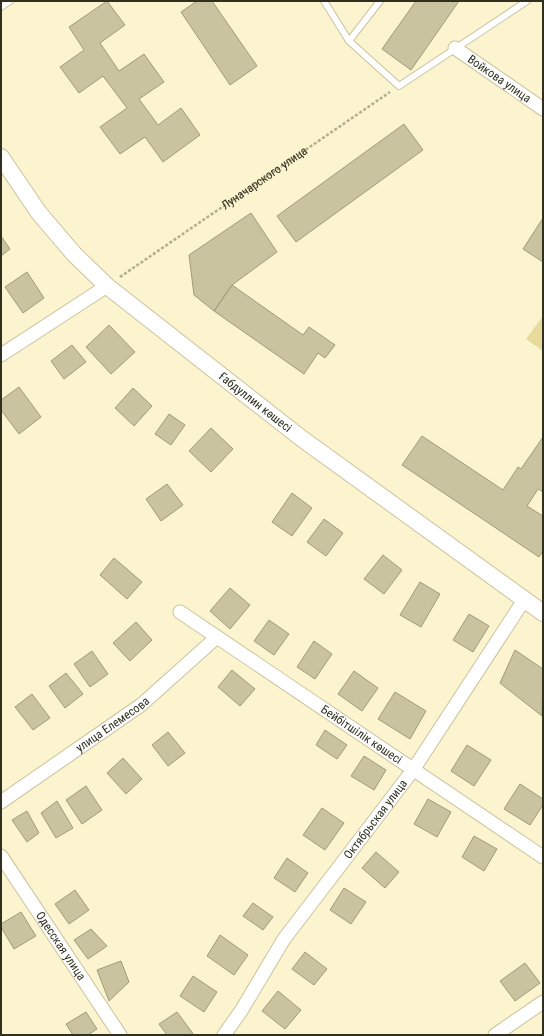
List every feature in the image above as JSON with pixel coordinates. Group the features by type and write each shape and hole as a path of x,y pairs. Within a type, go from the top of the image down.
{"street":[{"name":"Войкова улица","path":"454,48 543,109"},
{"name":"Ғабдуллин көшесі","path":"1,157 38,213 74,254 107,286 301,438 543,614"},
{"path":"1,355 107,286"},
{"name":"Октябрьская улица","path":"224,1035 241,1011 284,939 413,770 524,600"},
{"name":"Бейбітшілік көшесі","path":"180,612 543,857"},
{"name":"улица Елемесова","path":"1,802 141,705 217,637"},
{"name":"Одесская улица","path":"1,856 120,1035"},
{"path":"495,1035 543,1002"}],"lane":[{"path":"1,7 9,1"},
{"path":"324,1 349,41 399,86 526,1"},
{"path":"349,41 380,1"}],"path":[{"name":"Луначарского улица","path":"107,286 399,86"}],"shaded area":[{"path":"543,316 543,351 526,339"}],"building":[{"path":"107,1 125,25 100,43 119,71 144,54 164,82 139,99 158,125 181,108 200,135 163,162 145,137 120,154 100,127 127,108 103,76 79,93 60,67 84,50 69,27"},
{"path":"197,1 212,1 257,66 230,85 181,12"},
{"path":"416,1 459,1 411,70 382,49"},
{"path":"404,124 423,150 296,242 277,216"},
{"path":"251,213 277,252 232,285 214,311 194,295 189,255"},
{"path":"543,218 543,262 523,249"},
{"path":"1,236 10,249 1,256"},
{"path":"27,272 44,298 23,313 5,287"},
{"path":"232,285 303,335 309,327 335,345 325,358 318,353 304,374 214,311"},
{"path":"109,325 135,352 111,374 86,347"},
{"path":"72,345 86,362 64,379 51,361"},
{"path":"19,387 41,417 19,434 1,410 1,400"},
{"path":"133,388 152,406 134,426 115,408"},
{"path":"169,414 185,425 171,445 155,434"},
{"path":"211,428 233,449 211,472 189,451"},
{"path":"422,436 503,490 518,467 521,469 543,437 543,492 538,489 527,506 543,516 543,551 539,557 402,465"},
{"path":"167,484 183,505 161,521 146,499"},
{"path":"292,493 312,508 292,536 272,522"},
{"path":"324,519 343,533 326,556 307,542"},
{"path":"383,555 402,570 384,594 364,579"},
{"path":"114,558 142,582 127,599 100,575"},
{"path":"420,582 440,594 421,627 400,615"},
{"path":"230,588 250,605 230,629 210,611"},
{"path":"469,614 489,626 473,652 453,640"},
{"path":"269,620 289,634 274,655 254,641"},
{"path":"136,622 152,640 130,661 113,643"},
{"path":"314,641 332,654 315,679 297,667"},
{"path":"515,650 543,669 542,716 500,683"},
{"path":"92,651 108,674 90,687 74,664"},
{"path":"232,670 255,689 240,706 218,687"},
{"path":"354,671 378,688 362,711 338,694"},
{"path":"66,673 83,694 65,708 49,686"},
{"path":"395,692 426,711 410,739 378,719"},
{"path":"32,694 50,718 33,730 15,707"},
{"path":"325,730 347,745 337,759 316,745"},
{"path":"168,732 185,753 168,766 152,745"},
{"path":"467,745 491,760 474,786 451,771"},
{"path":"364,756 386,770 374,790 351,776"},
{"path":"123,758 142,779 126,794 107,773"},
{"path":"520,784 543,799 543,805 530,825 504,809"},
{"path":"86,786 102,810 82,824 66,800"},
{"path":"428,799 451,812 437,837 414,824"},
{"path":"57,801 73,828 56,838 41,813"},
{"path":"322,808 344,823 325,850 303,835"},
{"path":"27,811 39,833 27,842 12,820"},
{"path":"474,836 497,849 484,871 462,857"},
{"path":"376,852 399,872 385,888 362,868"},
{"path":"287,858 308,873 295,892 274,878"},
{"path":"344,888 366,902 351,924 330,910"},
{"path":"75,890 89,910 69,924 55,904"},
{"path":"253,903 273,917 263,930 243,916"},
{"path":"21,912 36,936 14,949 1,927 1,924"},
{"path":"91,929 107,946 88,959 74,940"},
{"path":"220,935 248,955 234,975 207,956"},
{"path":"305,952 327,969 314,985 292,969"},
{"path":"121,961 129,982 109,1001 97,970"},
{"path":"525,963 540,983 515,1001 500,981"},
{"path":"193,976 217,992 204,1012 180,996"},
{"path":"278,991 301,1010 285,1029 262,1011"},
{"path":"86,1012 97,1029 88,1035 73,1035 66,1024"},
{"path":"177,1012 194,1035 167,1035 159,1024"}]}
